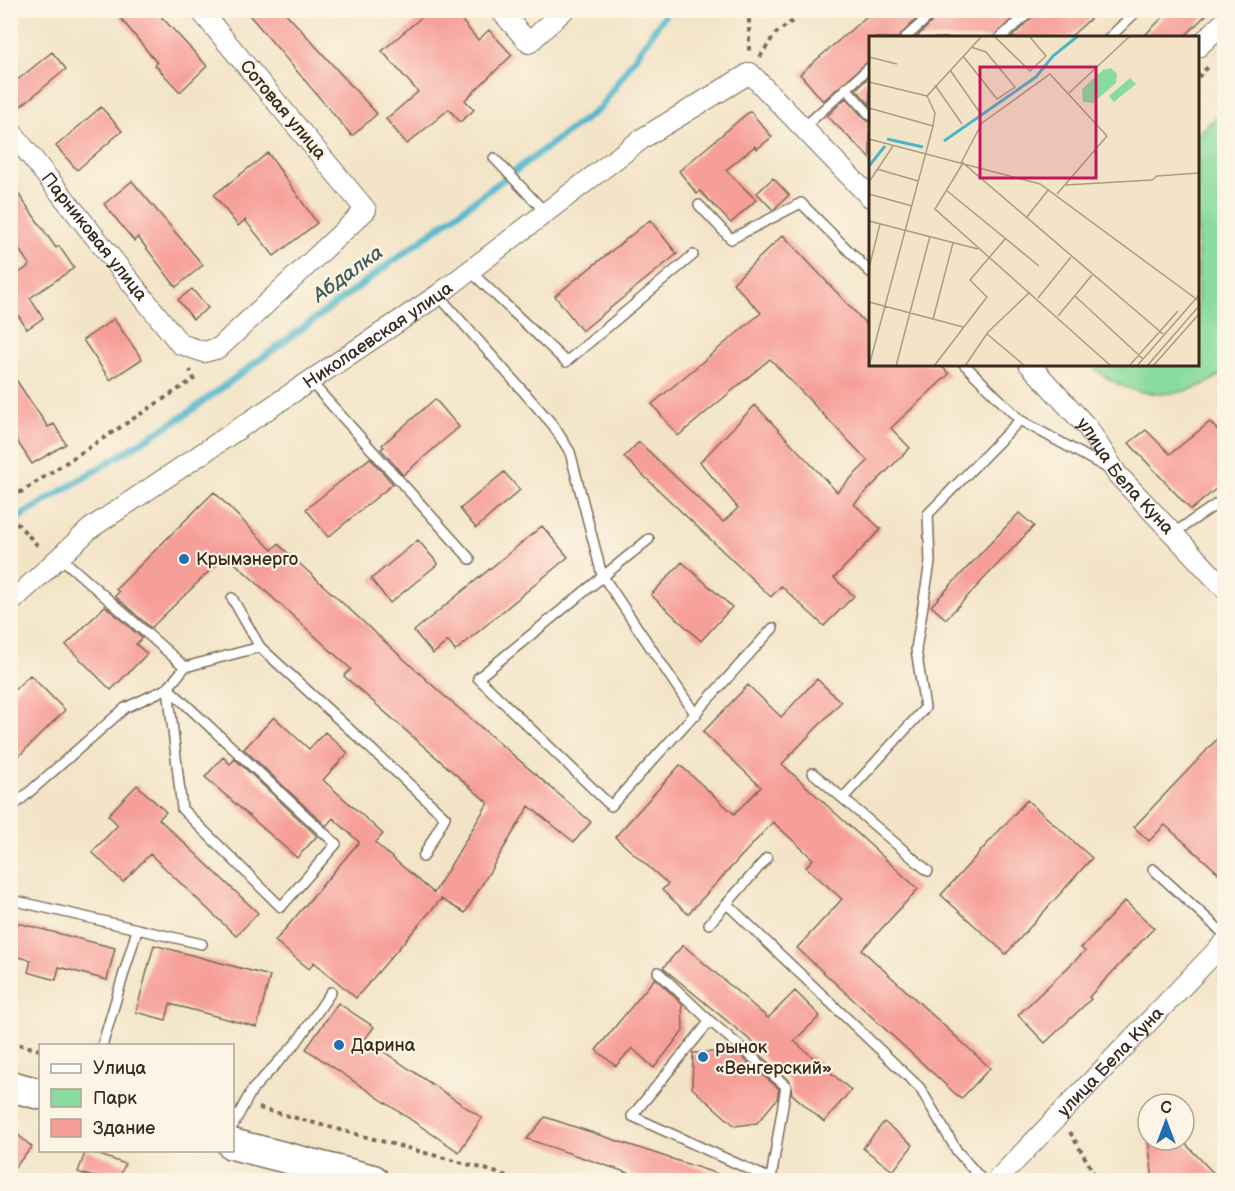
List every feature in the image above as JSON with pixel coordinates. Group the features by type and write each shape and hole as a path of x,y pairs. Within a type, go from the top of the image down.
{"main road":[{"path":"10,1086 39,1094"},
{"path":"234,1145 373,1180"}],"street":[{"name":"Сотовая улица","path":"180,344 204,352 219,348 365,209 200,10"},
{"path":"500,10 529,43 564,10"},
{"path":"1199,44 1224,22"},
{"path":"750,73 869,197"},
{"name":"Николаевская улица","path":"10,603 91,528 438,295 643,138 750,73"},
{"name":"Парниковая улица","path":"10,130 180,344"},
{"name":"улица Бела Куна","path":"1031,366 1088,428 1117,474 1224,588"},
{"name":"улица Бела Куна","path":"997,1180 1224,943"}],"lane":[{"path":"907,36 936,10"},
{"path":"1002,36 1032,10"},
{"path":"1111,36 1138,10"},
{"path":"803,128 869,68"},
{"path":"846,88 869,114"},
{"path":"494,158 546,213"},
{"path":"699,205 731,239 801,203 869,271"},
{"path":"470,271 566,362 693,255"},
{"path":"438,295 554,425 570,452 602,575 696,715"},
{"path":"966,366 1020,420 1070,445 1117,474"},
{"path":"309,380 470,559"},
{"path":"843,798 925,708 916,649 930,562 928,514 1020,420"},
{"path":"1174,533 1224,500"},
{"path":"649,539 478,678 611,806 773,628"},
{"path":"60,557 185,668"},
{"path":"232,598 260,647 445,817 423,857"},
{"path":"10,809 125,708 168,688 185,668 260,647"},
{"path":"168,688 336,843 281,907 182,808 168,688"},
{"path":"813,773 928,871"},
{"path":"709,924 767,858"},
{"path":"1153,869 1224,934"},
{"path":"16,900 202,944"},
{"path":"727,904 920,1088 957,1151 982,1180"},
{"path":"103,1044 137,930"},
{"path":"658,972 710,1021 786,1086 772,1180 632,1116 710,1021"},
{"path":"234,1123 264,1075 297,1042 331,992"}],"path":[{"path":"749,10 750,73"},
{"path":"750,73 775,34 807,10"},
{"path":"10,494 21,492 194,379 180,344"},
{"path":"10,516 37,544"},
{"path":"10,1042 39,1050"},
{"path":"244,1104 485,1168 519,1180"},
{"path":"1060,1115 1098,1180"}],"green space":[{"path":"1224,110 1224,372 1192,389 1156,394 1139,391 1122,386 1092,366 1199,366 1199,133"}],"building":[{"path":"114,10 155,10 207,66 180,92 155,65 157,63"},
{"path":"245,10 283,10 377,114 352,136"},
{"path":"430,10 453,10 478,40 489,30 512,55 465,100 474,110 460,122 449,109 407,144 386,119 418,92 382,51"},
{"path":"874,10 925,10 900,36 869,36 869,61 823,101 800,74"},
{"path":"943,10 1021,10 995,36 918,36"},
{"path":"1039,10 1100,10 1071,36 1013,36"},
{"path":"1170,10 1211,10 1185,36 1144,36"},
{"path":"52,52 66,69 21,106 10,93 10,86"},
{"path":"869,77 869,104 856,89"},
{"path":"846,98 869,121 869,157 827,116"},
{"path":"101,107 122,131 77,170 56,146"},
{"path":"750,111 772,137 757,149 755,146 726,170 756,200 731,223 700,191 697,194 679,171"},
{"path":"268,153 317,223 274,256 245,220 238,226 214,195"},
{"path":"773,178 789,195 773,210 757,193"},
{"path":"132,181 203,265 176,287 138,237 134,241 104,204"},
{"path":"10,182 56,248 59,246 74,268 30,298 43,318 27,329 14,309 10,311 10,268 15,276 30,265 10,237"},
{"path":"650,220 677,254 582,331 555,296"},
{"path":"783,235 869,327 869,366 942,366 949,374 891,428 910,448 854,504 881,529 834,578 854,596 824,626 781,586 771,597 624,457 639,442 723,522 738,508 700,462 755,405 837,492 868,461 770,359 678,436 652,404 761,313 733,283"},
{"path":"192,289 208,308 193,319 178,300"},
{"path":"114,319 142,359 110,380 83,340"},
{"path":"10,371 48,427 54,424 66,444 32,464 10,430"},
{"path":"435,399 459,427 403,475 381,449 384,447 382,445"},
{"path":"1210,422 1224,437 1224,482 1191,510 1129,443 1146,430 1170,454"},
{"path":"370,458 393,484 328,537 306,509"},
{"path":"504,472 520,490 476,528 460,509"},
{"path":"214,492 272,550 278,544 441,693 591,822 574,842 529,806 465,913 441,899 356,998 314,962 309,969 275,941 359,842 333,818 326,826 244,749 274,717 309,749 325,732 348,753 323,780 383,834 375,843 434,893 488,803 344,676 351,669 226,555 151,628 115,596 119,592 116,589"},
{"path":"1019,513 1034,526 946,619 931,606"},
{"path":"542,526 568,557 455,651 448,641 433,654 414,631"},
{"path":"418,540 438,564 390,603 371,579"},
{"path":"682,562 732,607 701,641 651,595"},
{"path":"105,606 142,638 136,644 147,654 111,690 66,645"},
{"path":"30,675 65,710 10,765 10,694"},
{"path":"817,679 841,702 782,764 918,889 862,950 990,1068 961,1099 797,948 842,899 806,867 813,859 773,822 688,914 662,890 668,884 615,837 680,765 734,814 761,787 703,732 748,685 781,717"},
{"path":"1224,732 1224,878 1165,825 1149,841 1134,827"},
{"path":"223,757 230,764 235,759 317,836 297,858 205,777"},
{"path":"137,785 166,812 159,819 258,913 236,936 150,854 123,882 92,852 118,825 108,815"},
{"path":"1027,800 1092,858 1006,954 941,895"},
{"path":"1125,901 1154,928 1089,997 1091,999 1045,1043 1018,1015 1085,951 1081,948"},
{"path":"10,921 115,948 107,980 59,967 56,980 28,972 31,960 10,955"},
{"path":"154,945 270,976 257,1027 170,1004 166,1020 136,1012"},
{"path":"683,945 768,1018 795,991 820,1016 794,1041 851,1090 824,1122 792,1094 790,1081 755,1050 762,1050 663,968"},
{"path":"655,978 682,1004 683,1031 654,1068 632,1048 616,1066 596,1050"},
{"path":"338,1003 374,1027 365,1039 482,1118 459,1152 306,1049"},
{"path":"735,1051 779,1089 777,1099 757,1123 735,1126 692,1088 693,1053"},
{"path":"545,1117 727,1177 726,1180 649,1180 527,1139"},
{"path":"884,1122 913,1145 893,1171 863,1148"},
{"path":"10,1128 32,1147 10,1173"},
{"path":"85,1152 92,1152 125,1164 118,1180 101,1180 78,1172"},
{"path":"1150,1152 1193,1152 1220,1180 1153,1180"}],"waterway":[{"name":"Абдалка","path":"10,523 185,415 600,108 668,10"}],"place":[{"name":"Крымэнерго","path":"184,559"},
{"name":"Дарина","path":"339,1045"},
{"name":"рынок «Венгерский»","path":"703,1057"}]}
